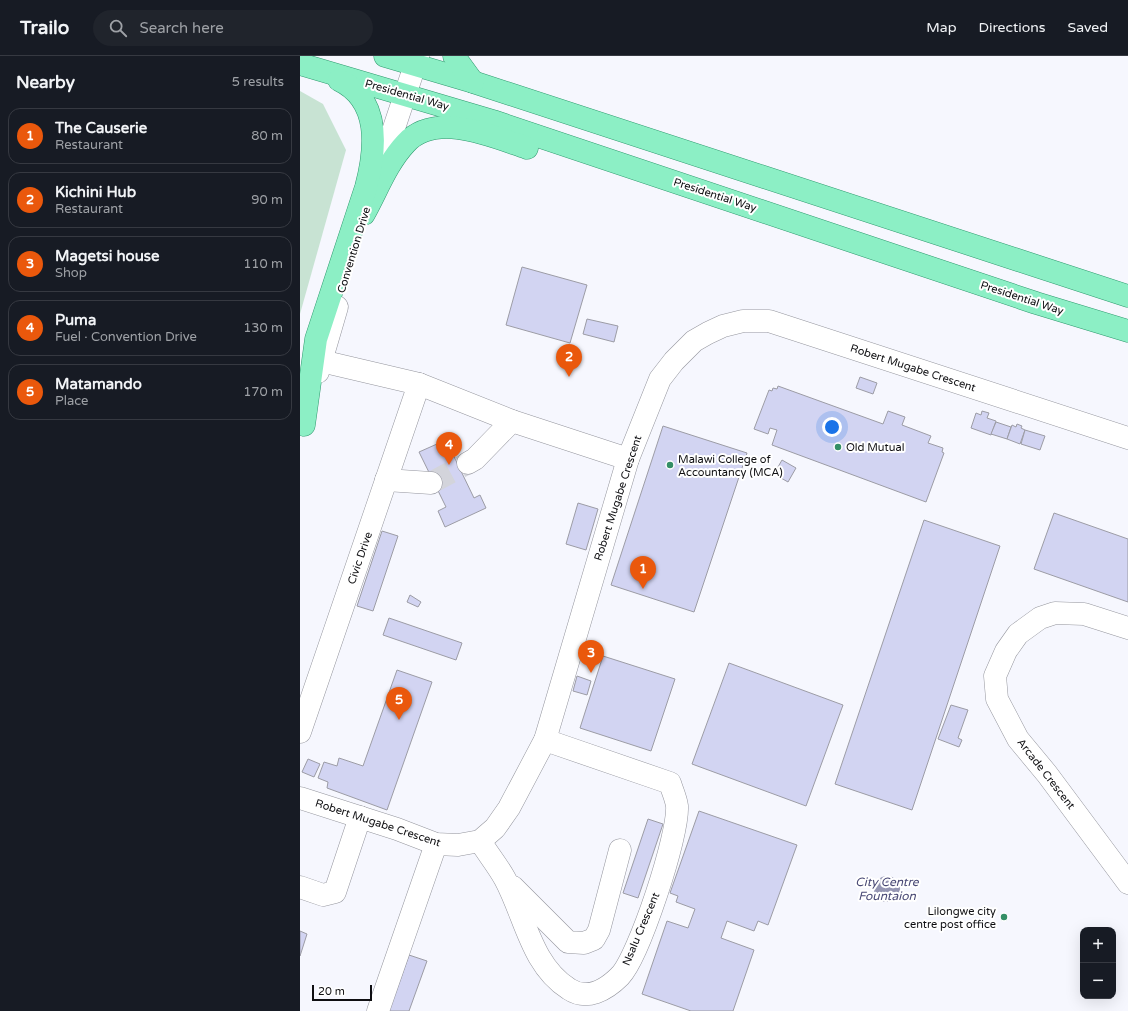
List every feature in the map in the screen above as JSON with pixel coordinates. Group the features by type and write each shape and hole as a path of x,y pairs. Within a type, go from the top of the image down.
{"main road":[{"path":"385,56 417,61 473,82 1128,296"},
{"path":"454,56 473,82"},
{"path":"302,431 316,339 366,187 373,161 374,146 372,122 366,106 358,93 344,82 308,66"},
{"name":"Presidential Way","path":"308,66 493,121 1036,303 1128,331"},
{"path":"364,214 389,167 406,143 418,134 430,129 445,127 463,129 512,143 614,177 714,194"}],"street":[{"name":"Convention Drive","path":"302,431 364,214 417,61"},
{"name":"Robert Mugabe Crescent","path":"300,798 398,828 436,844 458,846 480,841 495,828 509,808 545,740 628,459 660,380 674,361 694,341 723,326 743,321 769,322 1128,438"},
{"path":"321,361 419,384 512,421 628,459"},
{"name":"Civic Drive","path":"300,732 419,384"},
{"path":"468,463 475,459 512,421"},
{"path":"386,480 431,483"},
{"name":"Arcade Crescent","path":"1128,628 1084,614 1055,613 1040,618 1018,634 1006,651 995,676 997,699 1018,739 1047,774 1128,883"},
{"name":"Nsalu Crescent","path":"480,841 505,879 540,961 553,977 570,990 583,995 597,992 621,975 645,925 658,892 675,827 677,805 670,783 545,740"},
{"path":"300,887 323,895 335,892 360,817"},
{"path":"378,1011 436,844"},
{"path":"505,879 568,942 584,943 594,939 599,930 620,850"}],"green space":[{"path":"300,91 323,104 346,150 300,314"}],"water":[{"name":"City Centre Fountaion","path":"887,876 896,880 900,889 896,898 887,902 878,898 874,889 878,880"}],"building":[{"path":"522,267 587,285 570,343 506,325"},
{"path":"587,319 618,326 614,342 583,334"},
{"path":"860,377 877,383 873,394 856,388"},
{"path":"778,386 883,424 888,411 905,417 902,425 931,436 928,443 943,448 942,452 944,453 926,502 772,445 777,430 770,428 768,434 754,429 769,390 772,391 773,388 777,389"},
{"path":"982,411 989,413 987,418 996,421 991,435 971,428 976,413 981,415"},
{"path":"996,422 1011,427 1007,439 991,434"},
{"path":"1017,424 1022,426 1021,428 1025,430 1020,444 1007,439 1012,425 1016,427"},
{"path":"663,426 747,453 694,612 611,585"},
{"path":"1025,430 1045,436 1040,450 1021,444"},
{"path":"446,440 474,498 480,495 486,508 445,527 438,511 446,507 419,452"},
{"path":"782,460 796,468 788,482 774,474"},
{"path":"578,503 598,509 586,550 566,544"},
{"path":"1054,513 1128,539 1128,602 1034,569"},
{"path":"924,520 1000,546 912,810 835,784"},
{"path":"382,531 398,536 373,611 357,606"},
{"path":"410,595 421,602 418,607 407,602"},
{"path":"389,618 462,643 456,660 383,635"},
{"path":"603,656 675,679 651,751 580,728"},
{"path":"729,663 843,705 806,806 692,764"},
{"path":"397,670 432,682 387,810 327,788 328,782 318,778 324,762 337,766 339,758 363,766"},
{"path":"577,676 591,681 587,695 573,691"},
{"path":"951,705 968,710 958,738 962,740 959,747 938,739"},
{"path":"308,759 320,764 314,777 302,772"},
{"path":"699,811 797,845 768,925 758,921 754,931 727,921 721,938 754,950 733,1011 691,1011 642,994 667,921 688,928 695,909 676,902 678,896 670,893"},
{"path":"648,819 663,824 638,898 623,893"},
{"path":"300,931 307,934 300,956"},
{"path":"409,955 427,961 409,1011 389,1011"}],"tunnel":[{"path":"431,483 468,463"}],"place":[{"name":"Kichini Hub","path":"569,377"},
{"name":"Old Mutual","path":"838,447"},
{"name":"Puma","path":"449,465"},
{"name":"Malawi College of Accountancy (MCA)","path":"670,465"},
{"name":"The Causerie","path":"643,589"},
{"name":"Magetsi house","path":"591,673"},
{"name":"Matamando","path":"399,720"},
{"name":"Lilongwe city centre post office","path":"1004,917"}]}
